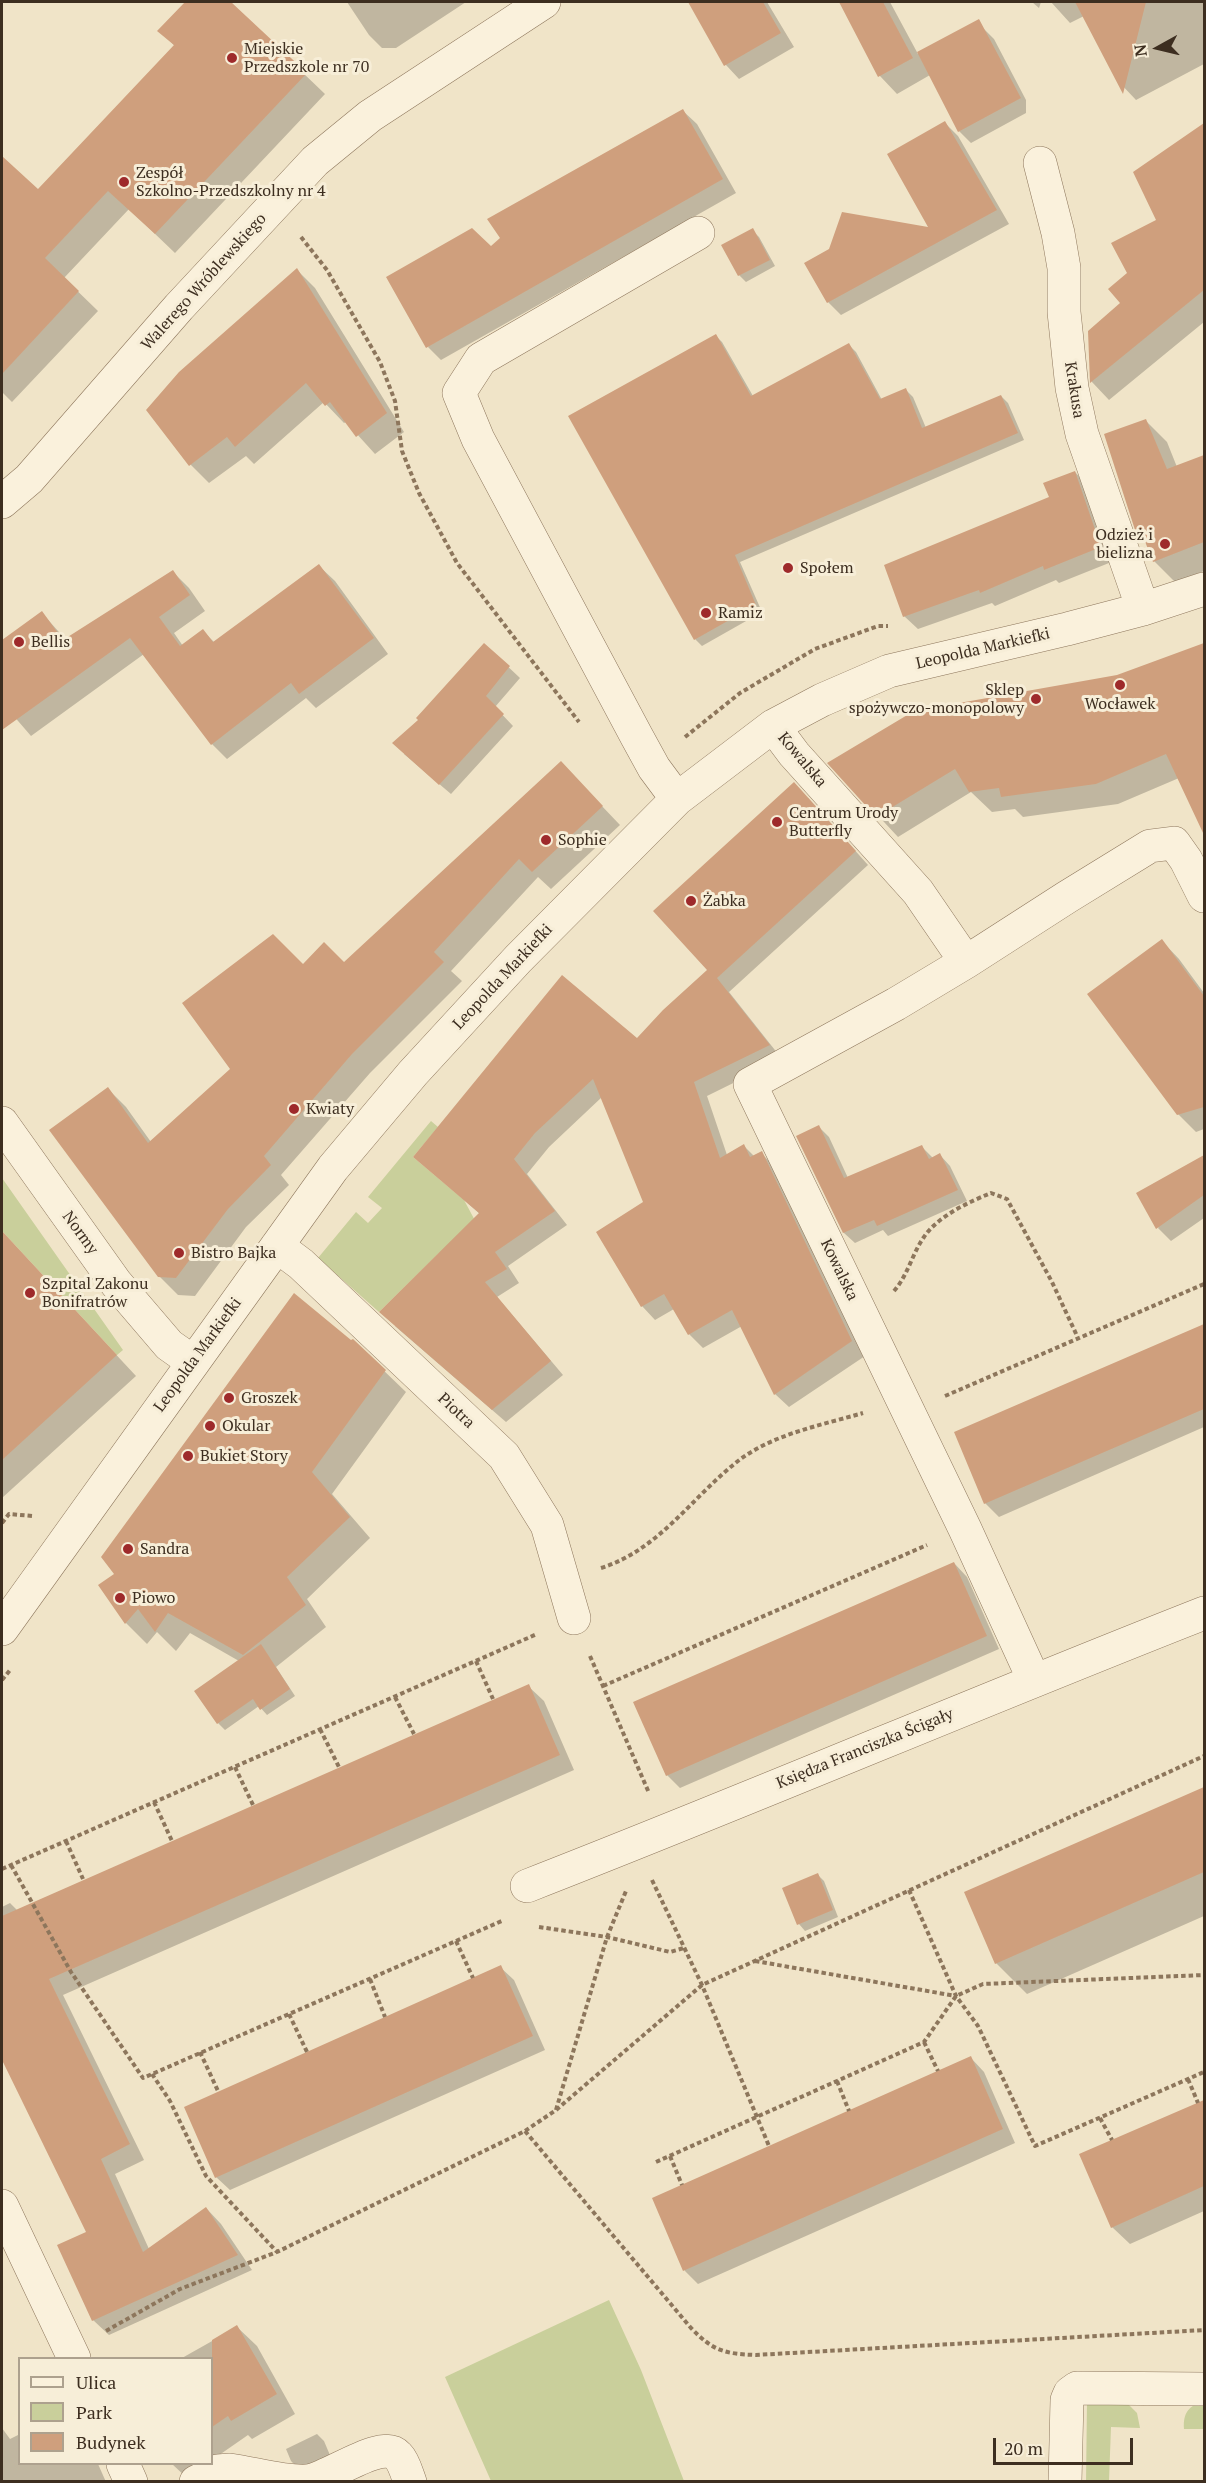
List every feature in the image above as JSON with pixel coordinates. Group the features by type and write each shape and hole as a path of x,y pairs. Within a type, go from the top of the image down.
{"street":[{"name":"Walerego Wróblewskiego","path":"2,502 29,479 179,307 315,161 370,117 544,2"},
{"name":"Krakusa","path":"1040,163 1058,233 1064,268 1064,312 1071,377 1082,434 1143,609"},
{"path":"677,800 654,768 603,674 478,439 459,393 482,359 698,233"},
{"name":"Leopolda Markiefki","path":"2,1629 333,1168 413,1073 518,959 677,800 773,726 822,700 889,671 1067,629 1143,609 1204,589"},
{"name":"Kowalska","path":"773,726 795,754 918,892 966,962"},
{"name":"Kowalska","path":"1034,1680 965,1529 750,1084 896,1004 1150,846 1174,843 1186,860 1204,896"},
{"name":"Normy","path":"2,1123 116,1283 169,1345 193,1362"},
{"name":"Piotra","path":"277,1246 301,1264 504,1456 547,1525 573,1618"},
{"name":"Księdza Franciszka Ścigały","path":"526,1886 665,1832 1034,1680 1204,1613"},
{"path":"2,2206 74,2357"},
{"path":"1065,2481 1067,2400 1070,2393 1077,2388 1204,2389"},
{"path":"195,2481 218,2471 230,2469 307,2481 320,2478 377,2451 389,2450 399,2456 410,2481"},
{"path":"124,2465 131,2481"}],"path":[{"path":"298,234 327,270 380,362 395,401 402,451 419,494 457,563 585,729"},
{"path":"864,1320 888,1299 902,1281 924,1236 963,1205 991,1193 1007,1199 1052,1282 1078,1338"},
{"path":"563,1580 616,1563 661,1534 739,1461 768,1444 870,1411 906,1409 1204,1284"},
{"path":"603,1686 965,1529"},
{"path":"2,1869 573,1618 665,1832"},
{"path":"476,1661 493,1699"},
{"path":"395,1697 414,1734"},
{"path":"320,1729 339,1767"},
{"path":"99,2334 180,2289 277,2252 525,2131 556,2110 702,1984 1204,1756"},
{"path":"235,1767 253,1805"},
{"path":"154,1802 172,1840"},
{"path":"66,1841 84,1879"},
{"path":"556,2110 607,1937 635,1870 635,1844"},
{"path":"635,1844 702,1984 770,2146"},
{"path":"11,1865 70,1972 143,2078 535,1907 526,1886"},
{"path":"909,1890 956,1996 978,2026 1035,2146 1204,2072"},
{"path":"502,1921 514,1923"},
{"path":"537,1926 607,1937 670,1952 684,1948"},
{"path":"456,1941 472,1977"},
{"path":"754,1961 956,1996"},
{"path":"656,2162 924,2042 956,1996 983,1984 1204,1975"},
{"path":"370,1979 385,2017"},
{"path":"289,2014 307,2052"},
{"path":"924,2042 938,2071"},
{"path":"201,2052 218,2091"},
{"path":"152,2074 170,2101 206,2176 277,2252"},
{"path":"1188,2079 1198,2103"},
{"path":"837,2081 849,2111"},
{"path":"1100,2118 1112,2140"},
{"path":"525,2131 692,2328 708,2345 734,2354 756,2355 1204,2330"},
{"path":"670,2156 682,2185"}],"green space":[{"path":"431,1121 438,1127 413,1157 464,1200 479,1228 438,1254 379,1312 318,1258 356,1212 368,1223 382,1208 368,1197"},
{"path":"2,1178 123,1350 117,1355 2,1231"},
{"path":"609,2300 641,2370 684,2481 491,2481 445,2377"},
{"path":"1087,2401 1128,2404 1137,2413 1140,2428 1111,2427 1109,2481 1086,2482"},
{"path":"1204,2401 1204,2429 1184,2429 1188,2410"}],"building":[{"path":"185,2 231,2 307,73 155,234 108,191 45,258 79,291 2,374 2,156 38,189 174,45 157,31"},
{"path":"688,2 763,2 781,33 724,66"},
{"path":"839,2 883,2 913,58 878,77"},
{"path":"1075,2 1146,2 1123,94"},
{"path":"979,19 1021,98 958,132 917,52"},
{"path":"683,109 723,179 426,348 386,277 472,228 491,246 500,238 487,219"},
{"path":"945,121 997,210 827,303 804,263 829,249 842,212 928,227 887,154"},
{"path":"1204,123 1204,290 1090,383 1088,331 1120,303 1108,289 1127,273 1111,243 1156,220 1133,172"},
{"path":"753,228 770,260 738,276 721,245"},
{"path":"297,268 387,413 356,437 330,402 325,406 306,383 235,447 227,437 189,466 146,410 179,372"},
{"path":"716,334 751,396 849,343 880,399 906,388 922,428 1001,395 1018,433 735,555 756,605 694,640 568,416"},
{"path":"1146,419 1167,469 1204,455 1204,542 1153,562 1141,531 1136,533 1104,434"},
{"path":"1075,471 1101,547 1044,570 1043,566 980,593 979,590 903,617 884,565 1049,497 1043,483"},
{"path":"319,564 374,638 299,694 291,683 211,745 130,638 2,730 2,640 42,611 63,640 173,570 190,595 159,617 180,646 203,629 213,642"},
{"path":"484,643 510,666 486,696 504,714 439,785 392,743 418,720 416,718"},
{"path":"1204,643 1204,835 1166,754 1096,784 1001,797 999,788 969,792 955,769 876,817 827,763 914,711 1117,675"},
{"path":"561,761 603,806 532,872 519,859 434,952 444,962 352,1054 264,1156 271,1165 228,1209 176,1278 158,1277 49,1130 108,1087 148,1143 230,1069 182,1003 273,934 303,964 324,942 344,962"},
{"path":"794,782 856,851 717,978 770,1045 694,1082 720,1158 744,1144 750,1157 762,1151 852,1341 774,1395 732,1310 688,1335 664,1294 641,1307 596,1232 643,1202 593,1079 535,1133 514,1159 555,1211 495,1252 507,1269 485,1282 551,1361 492,1410 379,1312 479,1213 413,1157 562,975 637,1038 663,1010 707,970 653,911"},
{"path":"1162,939 1204,996 1204,1107 1177,1115 1087,994"},
{"path":"819,1125 844,1178 922,1145 929,1159 940,1153 958,1190 877,1226 874,1220 843,1233 796,1136"},
{"path":"1204,1155 1204,1195 1156,1229 1136,1193"},
{"name":"Szpital Zakonu Bonifratrów","path":"2,1231 117,1355 2,1460"},
{"path":"294,1293 351,1340 353,1339 386,1370 312,1472 350,1517 287,1577 306,1605 243,1655 168,1613 155,1632 138,1609 125,1624 98,1585 114,1574 101,1557"},
{"path":"1204,1324 1204,1409 984,1504 954,1432"},
{"path":"954,1562 987,1636 666,1776 633,1702"},
{"path":"261,1644 290,1689 260,1710 253,1699 217,1724 194,1691"},
{"path":"529,1684 560,1755 49,1979 130,2144 101,2159 143,2252 206,2207 238,2255 92,2321 57,2245 86,2232 2,2060 2,1916"},
{"path":"1204,1787 1204,1872 995,1964 964,1892"},
{"path":"818,1873 833,1910 797,1925 782,1888"},
{"path":"501,1965 533,2036 215,2178 184,2107"},
{"path":"971,2056 1003,2129 683,2271 652,2198"},
{"path":"1204,2100 1204,2186 1111,2228 1079,2154"},
{"path":"237,2325 277,2394 231,2421 228,2416 213,2426 213,2357 212,2340"}],"place":[{"name":"Miejskie Przedszkole nr 70","path":"232,58"},
{"name":"Zespół Szkolno-Przedszkolny nr 4","path":"124,182"},
{"name":"Odzież i bielizna","path":"1165,544"},
{"name":"Społem","path":"788,568"},
{"name":"Ramiz","path":"706,613"},
{"name":"Bellis","path":"19,642"},
{"name":"Wocławek","path":"1120,685"},
{"name":"Sklep spożywczo-monopolowy","path":"1036,699"},
{"name":"Centrum Urody Butterfly","path":"777,822"},
{"name":"Sophie","path":"546,840"},
{"name":"Żabka","path":"691,901"},
{"name":"Kwiaty","path":"294,1109"},
{"name":"Bistro Bajka","path":"179,1253"},
{"name":"Szpital Zakonu Bonifratrów","path":"30,1293"},
{"name":"Groszek","path":"229,1398"},
{"name":"Okular","path":"210,1426"},
{"name":"Bukiet Story","path":"188,1456"},
{"name":"Sandra","path":"128,1549"},
{"name":"Piowo","path":"120,1598"}]}
